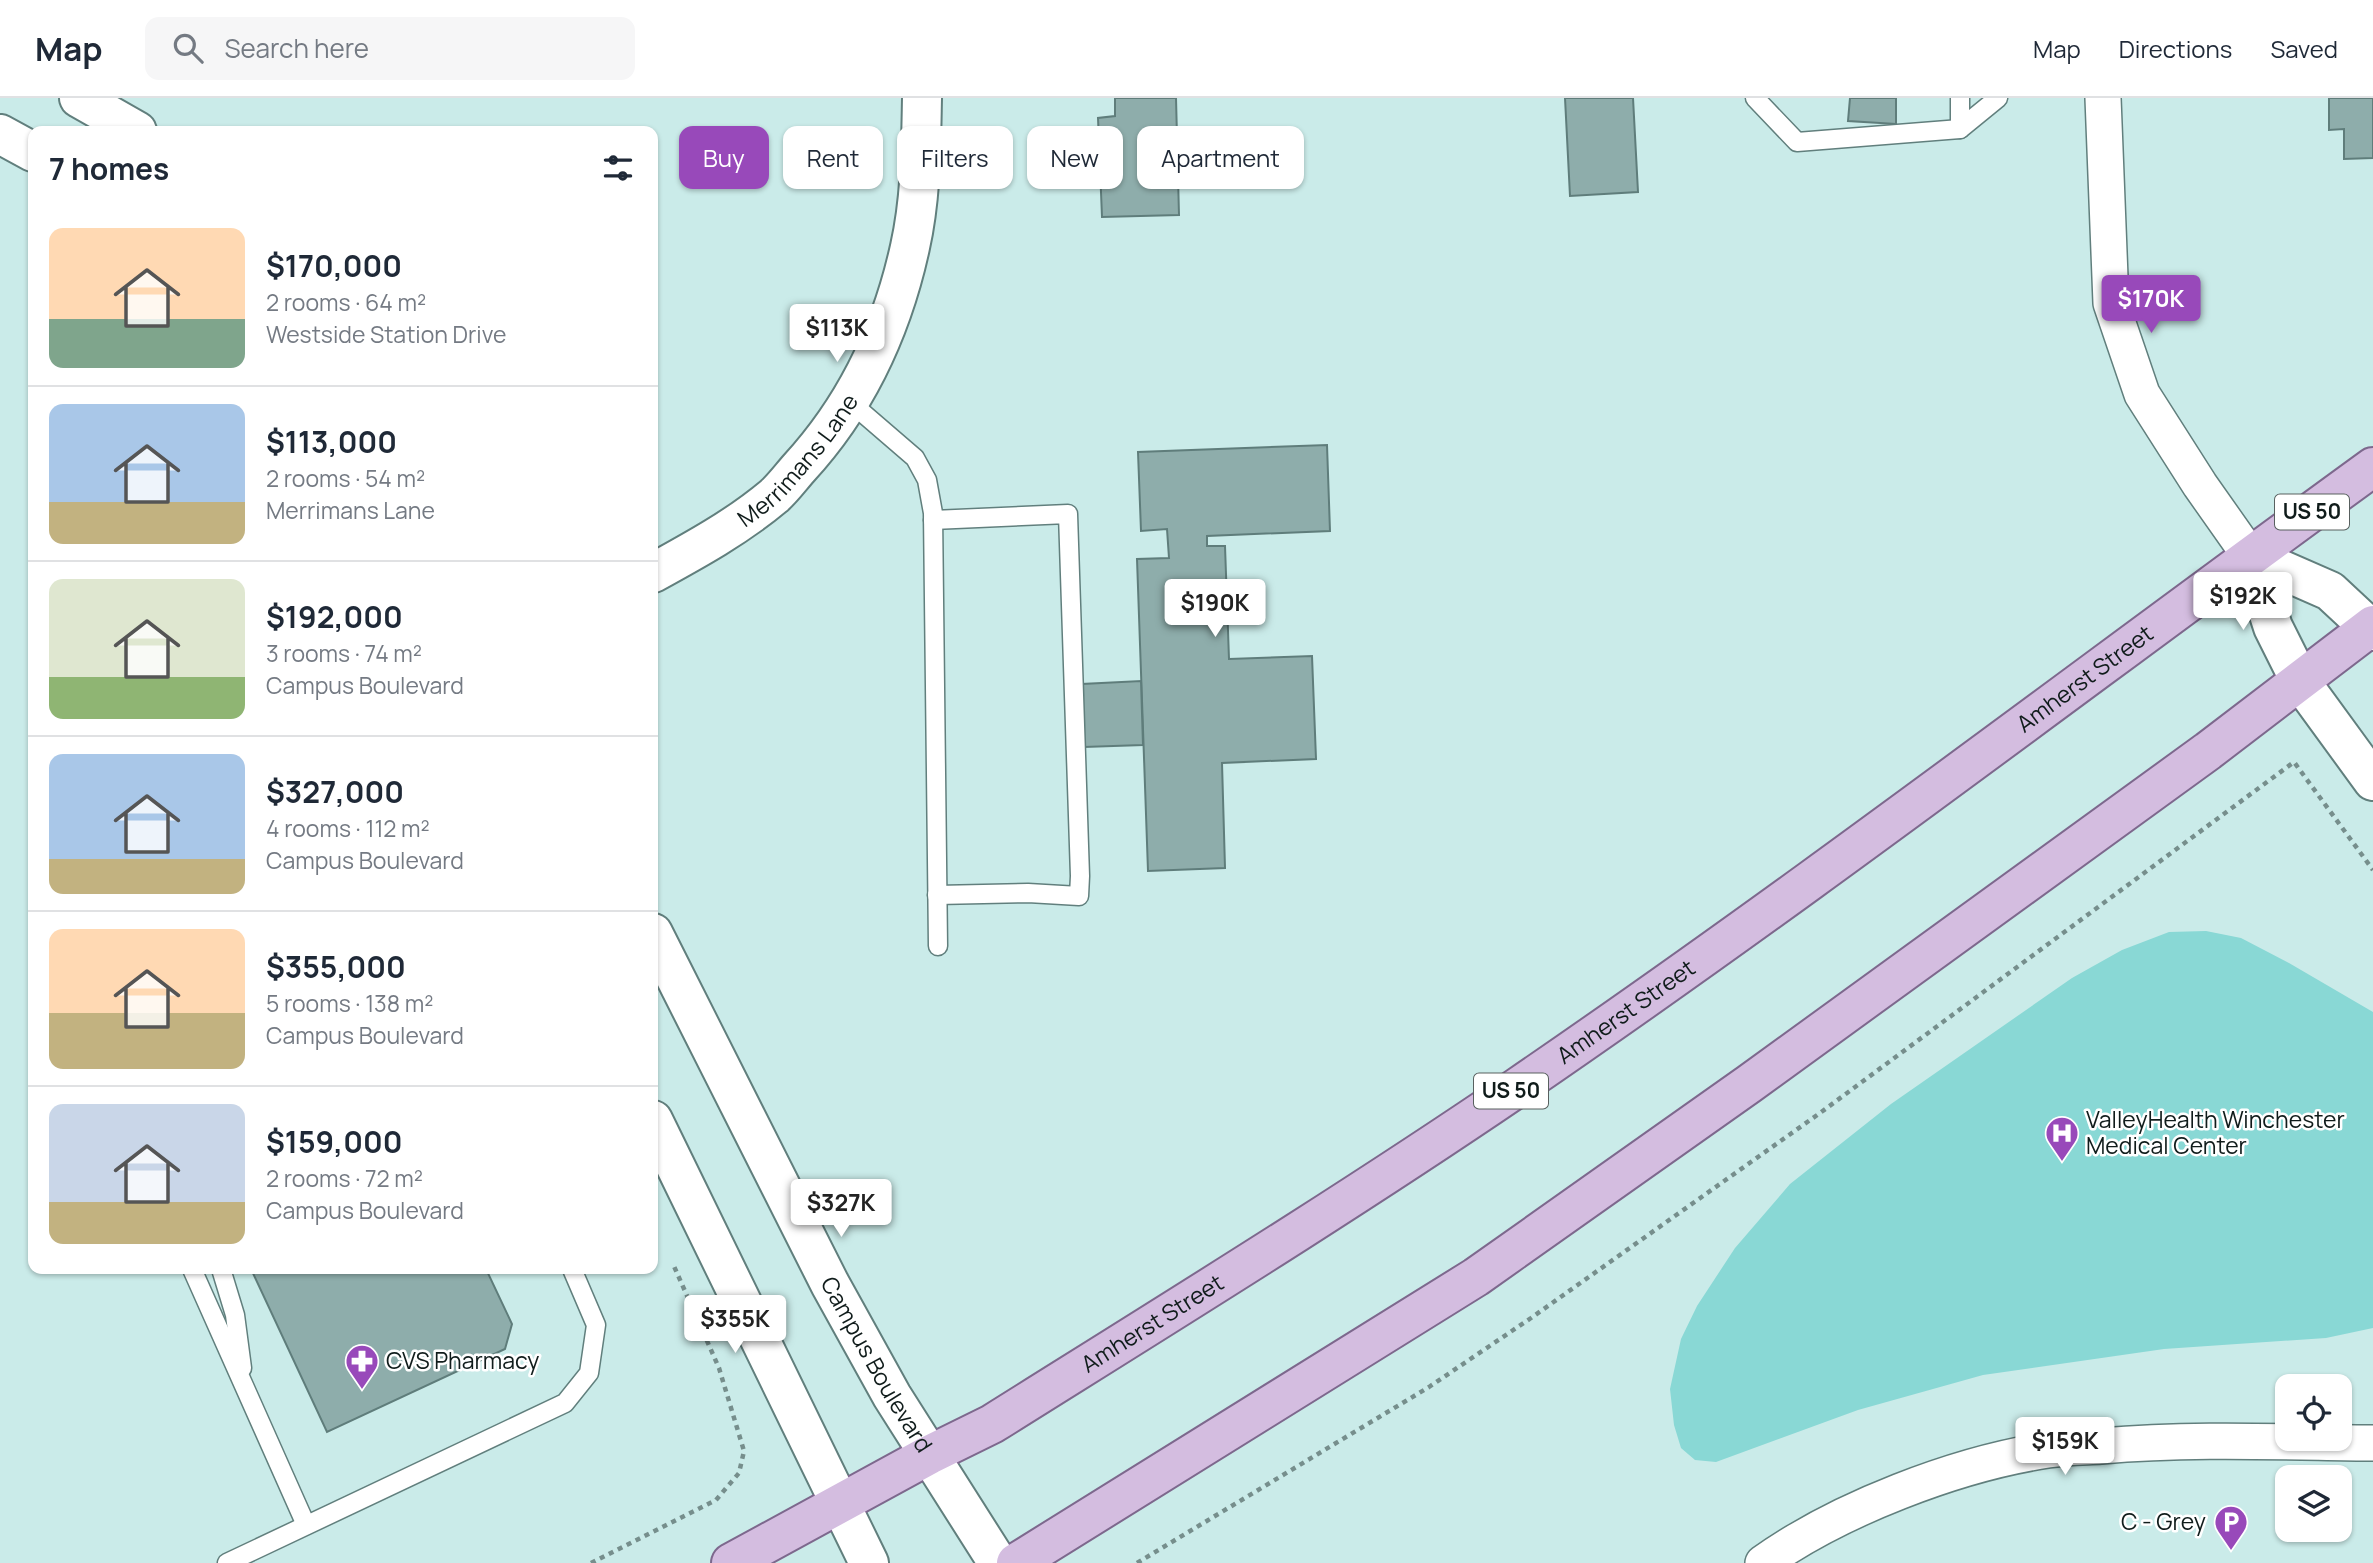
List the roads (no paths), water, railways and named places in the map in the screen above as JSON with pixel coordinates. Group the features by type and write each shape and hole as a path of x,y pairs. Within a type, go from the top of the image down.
{"main road":[{"path":"79,98 128,126"},
{"name":"Merrimans Lane","path":"658,570 711,540 776,494 818,448 850,402 876,352 899,291 911,245 919,182 922,98"},
{"path":"0,134 28,149"},
{"name":"Amherst Street","path":"731,1563 929,1455 992,1424 1338,1207 1521,1085 1929,795 2373,467"},
{"path":"1016,1563 1476,1277 1760,1076 2208,751 2372,627 2330,592 2250,556"},
{"path":"2250,556 2273,627 2300,681 2373,781"},
{"name":"Campus Boulevard","path":"658,943 830,1284 892,1396 998,1563"},
{"path":"658,1130 869,1563"}],"street":[{"path":"2103,98 2111,303 2142,394 2200,485 2250,556"},
{"path":"1763,1563 1781,1550 1858,1508 1953,1472 2048,1450 2164,1441 2373,1443"}],"lane":[{"path":"1755,98 1797,142 1960,129 1998,98"},
{"path":"1960,98 1960,129"},
{"path":"850,402 915,458 927,480 933,520 938,946"},
{"path":"933,520 1068,514 1080,876 1079,896 1028,893 937,895"},
{"path":"194,1274 306,1525"},
{"path":"223,1274 235,1315 244,1387"},
{"path":"227,1563 565,1403 589,1373 596,1325 574,1274"}],"water":[{"path":"2206,931 2241,938 2373,1012 2373,1328 2326,1338 2164,1349 1983,1375 1858,1410 1716,1462 1695,1460 1681,1448 1674,1425 1670,1389 1681,1339 1697,1306 1735,1248 1790,1184 1891,1104 2072,978 2122,950 2169,932"}],"place":[{"name":"ValleyHealth Winchester Medical Center","path":"2062,1163"},
{"name":"CVS Pharmacy","path":"362,1391"},
{"name":"C - Grey","path":"2231,1552"}]}
